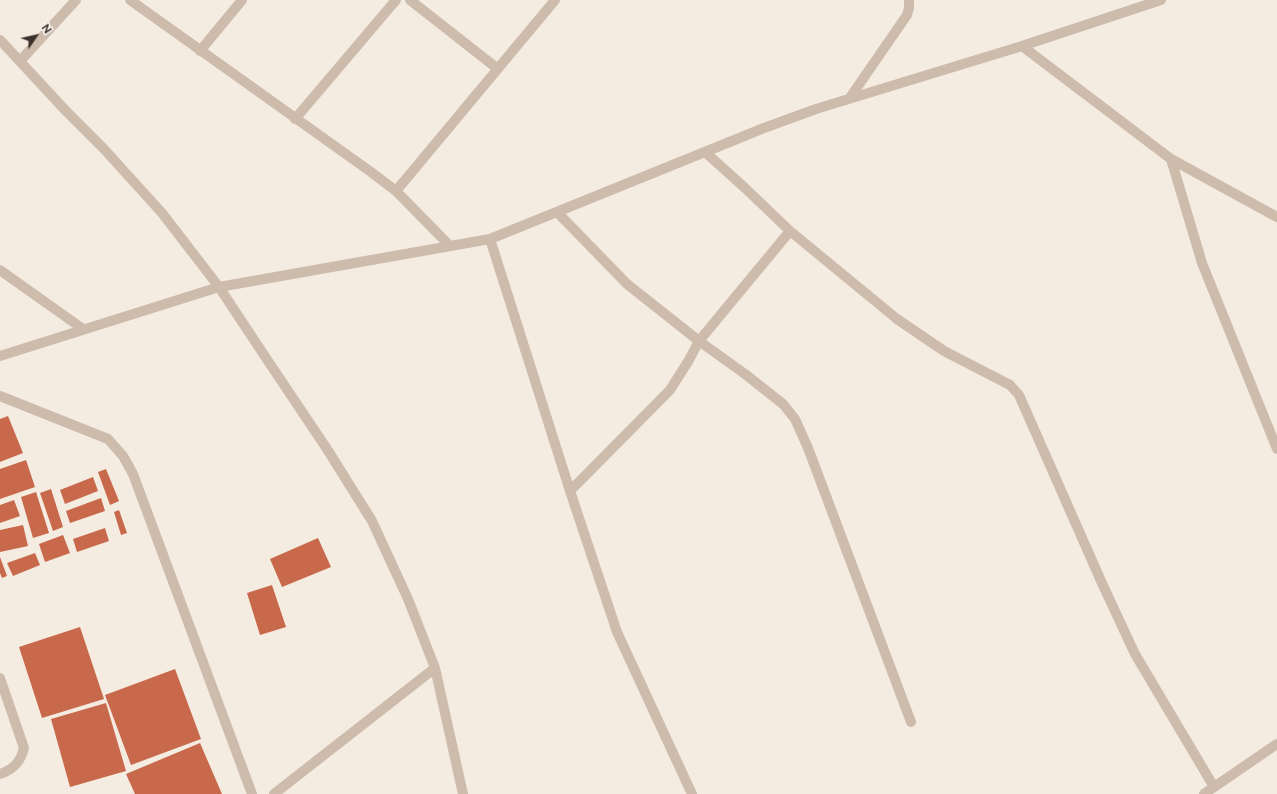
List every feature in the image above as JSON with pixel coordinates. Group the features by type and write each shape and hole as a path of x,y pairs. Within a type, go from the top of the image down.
{"street":[{"path":"20,61 76,0"},
{"path":"130,0 396,191 450,246"},
{"path":"200,51 242,0"},
{"path":"295,119 396,0"},
{"path":"410,0 498,69"},
{"path":"396,191 555,0"},
{"path":"849,99 907,16 909,0"},
{"path":"0,356 220,287 490,238 801,115 1022,46 1161,0"},
{"path":"0,40 66,111 104,149 162,213 220,287 327,449 372,522 408,599 435,668 463,794"},
{"path":"1022,46 1172,159 1277,217"},
{"path":"705,152 790,231 896,318 944,351 1010,385 1019,395 1135,654 1214,787"},
{"path":"1172,159 1202,263 1277,449"},
{"path":"557,212 627,284 698,341 745,374 783,404 795,420 808,448 911,722"},
{"path":"570,491 670,390 690,360 698,341 790,231"},
{"path":"490,238 570,491 617,632 692,794"},
{"path":"0,270 83,329"},
{"path":"0,396 108,439 124,456 133,474 252,794"},
{"path":"274,794 435,668"},
{"path":"0,678 24,748 22,756 17,764 0,774"},
{"path":"1204,794 1277,744"}],"building":[{"path":"8,416 23,453 0,462 0,419"},
{"path":"26,460 35,487 0,499 0,469"},
{"path":"106,469 119,501 110,505 98,472"},
{"path":"93,477 98,491 65,504 60,490"},
{"path":"51,489 63,527 53,531 40,493"},
{"path":"36,492 49,533 33,538 21,497"},
{"path":"101,498 105,511 70,523 66,511"},
{"path":"14,500 20,516 0,523 0,505"},
{"path":"119,510 127,533 121,535 114,512"},
{"path":"23,525 28,546 0,552 0,530"},
{"path":"105,528 109,541 77,552 73,539"},
{"path":"63,535 70,553 45,562 39,544"},
{"path":"318,538 331,567 282,587 270,559"},
{"path":"35,553 40,565 13,576 7,563"},
{"path":"0,557 7,576 2,578 0,573"},
{"path":"272,585 286,627 260,635 247,593"},
{"path":"80,627 104,699 42,718 19,647"},
{"path":"175,669 201,739 131,765 105,695"},
{"path":"106,703 126,771 70,787 51,719"},
{"path":"200,743 222,794 135,794 126,774"}]}
